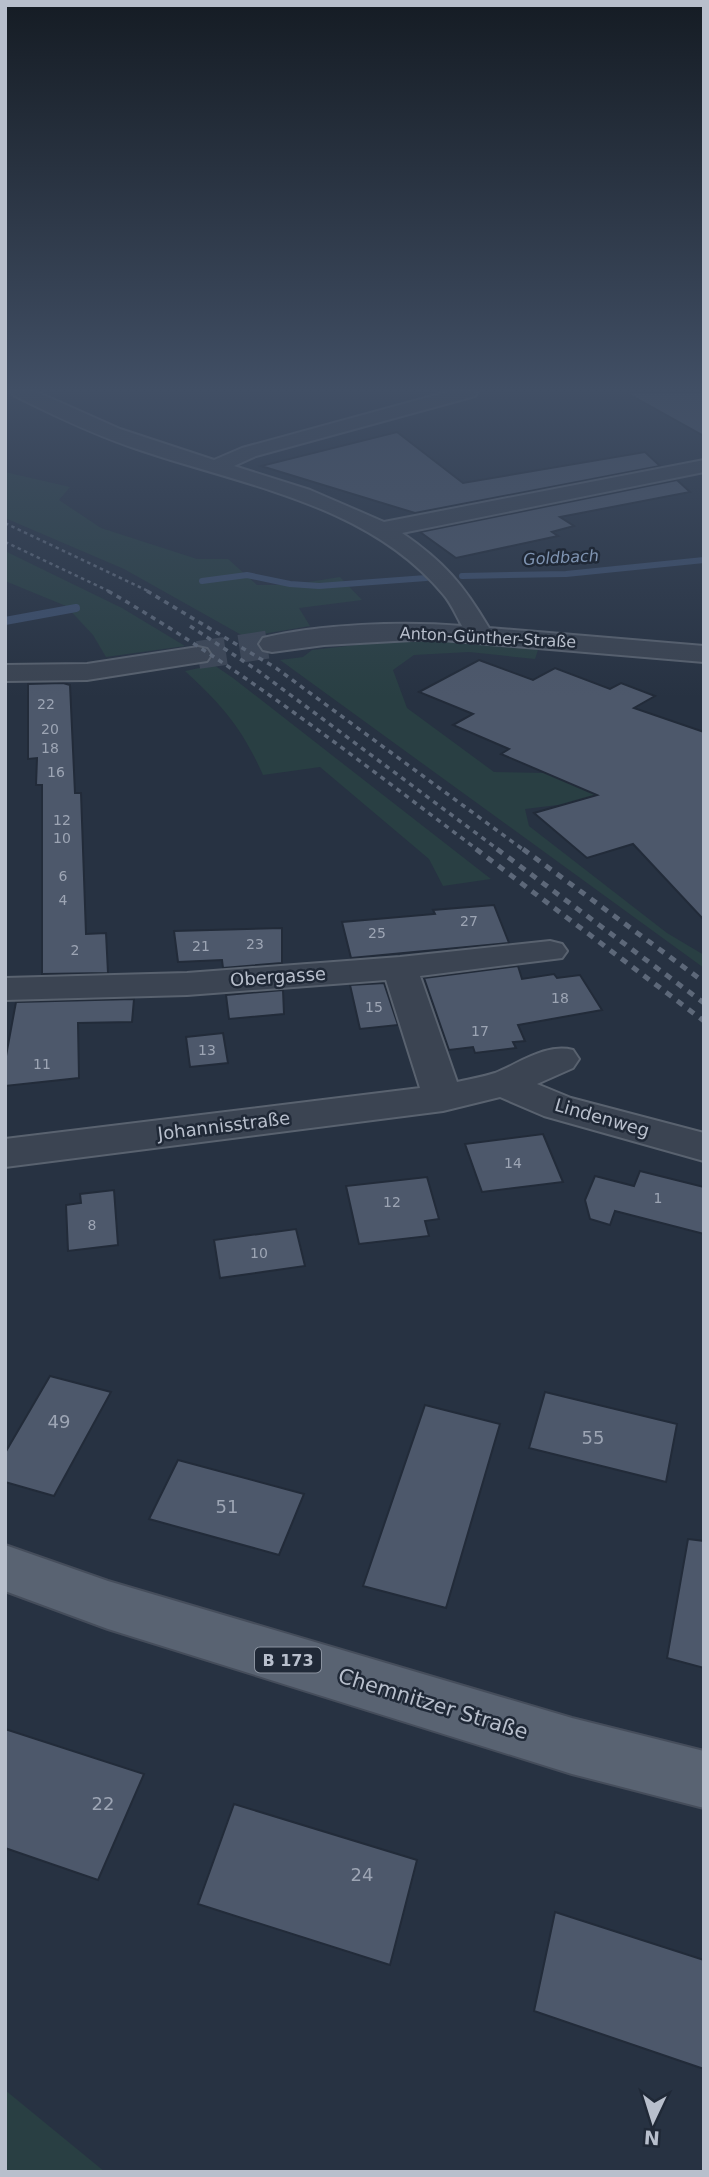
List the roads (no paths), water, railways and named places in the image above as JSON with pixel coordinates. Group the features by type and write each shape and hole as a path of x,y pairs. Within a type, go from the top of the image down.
{"main road":[{"name":"Chemnitzer Straße","path":"5,1568 121,1609 572,1746 704,1780"}],"street":[{"path":"296,494 385,529 441,575 467,606 478,633"},
{"path":"385,529 562,494"},
{"name":"Anton-Günther-Straße","path":"272,645 388,632 478,633 704,654"},
{"path":"5,673 88,671 198,655"},
{"name":"Obergasse","path":"5,989 187,984 400,968 550,951"},
{"path":"400,968 443,1098"},
{"name":"Johannisstraße","path":"5,1153 443,1098 503,1084 560,1059"},
{"name":"Lindenweg","path":"503,1084 558,1107 704,1147"}],"waterway":[{"name":"Goldbach","path":"462,576 566,574 704,560"},
{"name":"Goldbach","path":"202,581 247,575 290,584 319,586 426,578"},
{"name":"Goldbach","path":"5,621 76,608"}],"tunnel":[{"path":"198,655 272,644"}],"railway":[{"path":"5,523 150,592"},
{"path":"5,542 111,592"},
{"path":"108,591 251,682 479,851"},
{"path":"147,591 276,668 525,851"},
{"path":"190,626 257,670 500,851"},
{"path":"476,849 704,1021"},
{"path":"497,849 704,1003"},
{"path":"523,849 704,982"}]}
